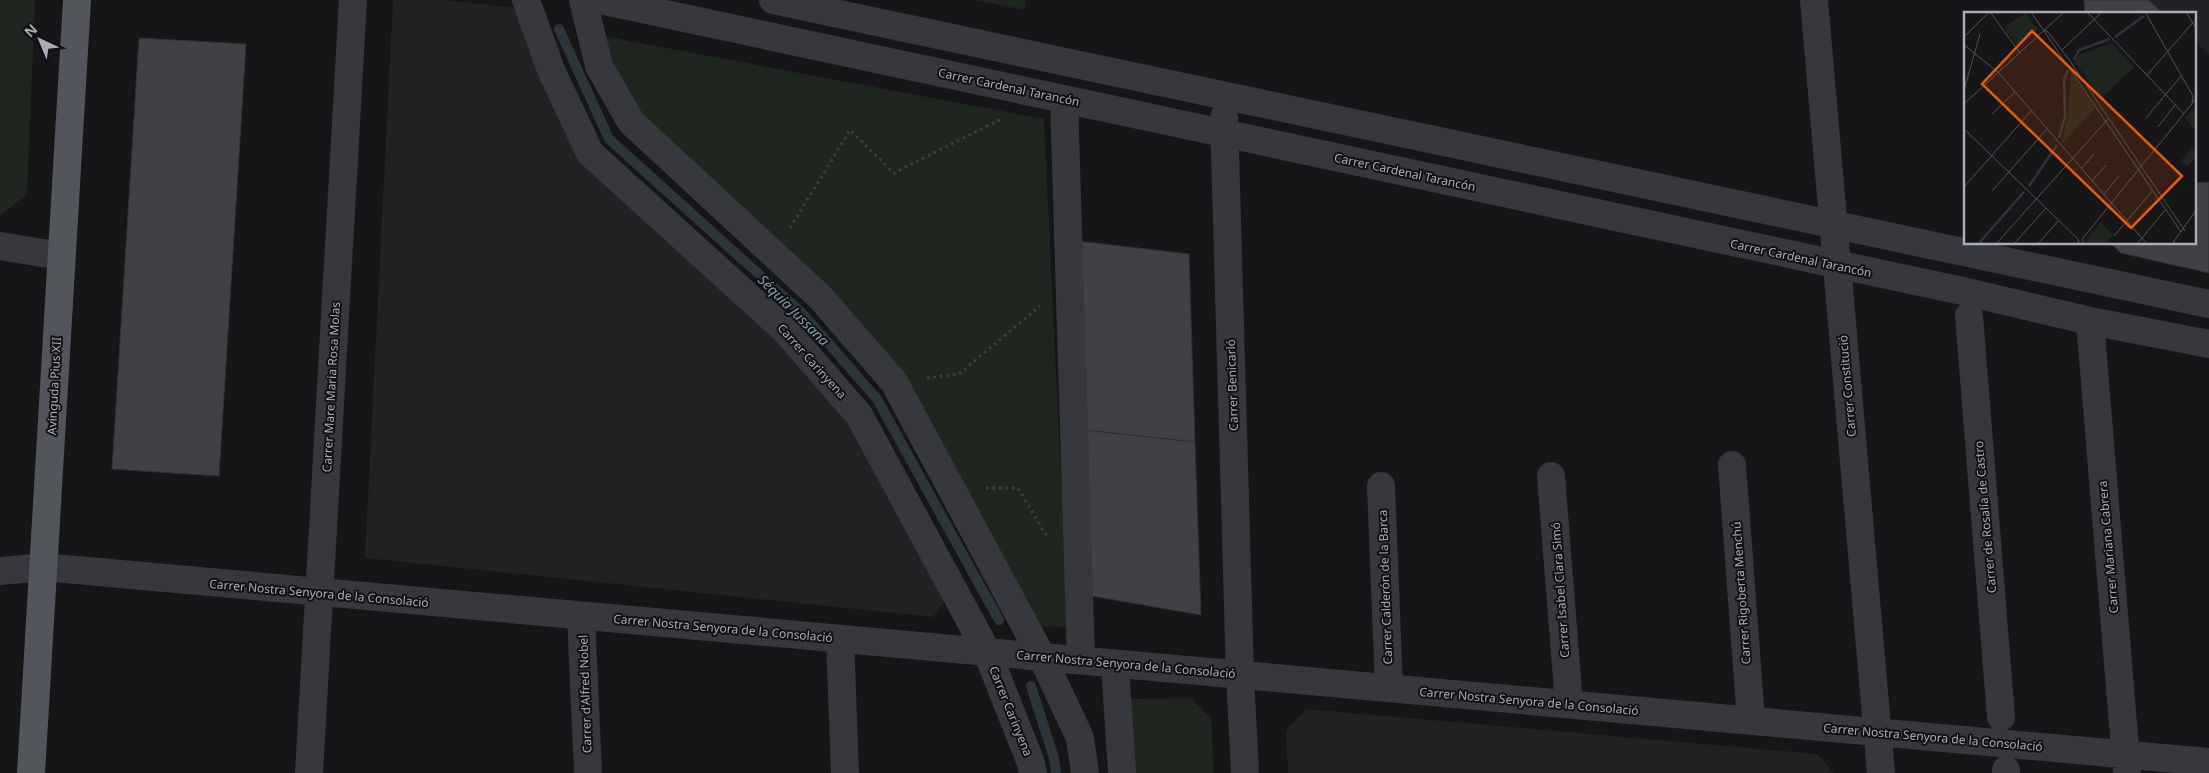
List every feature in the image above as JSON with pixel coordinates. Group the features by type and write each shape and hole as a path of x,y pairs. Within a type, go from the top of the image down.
{"main road":[{"name":"Avinguda Pius XII","path":"31,773 77,0"}],"street":[{"name":"Carrer Mare Maria Rosa Molas","path":"309,773 353,0"},
{"name":"Carrer Carinyena","path":"526,0 551,70 590,153 786,331 859,415 987,652 1032,763 1033,773"},
{"path":"583,0 599,66 631,122 820,297 894,382 1042,657 1080,738 1085,773"},
{"name":"Carrer Cardenal Tarancón","path":"600,0 1967,292 2090,321 2209,344"},
{"path":"774,0 2209,304"},
{"name":"Carrer Constitució","path":"1814,0 1881,773"},
{"name":"Carrer Benicarló","path":"1224,95 1240,675 1245,773"},
{"path":"1064,99 1081,660"},
{"path":"0,246 62,256"},
{"name":"Carrer de Rosalía de Castro","path":"1969,316 2001,717"},
{"name":"Carrer Mariana Cabrera","path":"2090,321 2126,764"},
{"name":"Carrer Rigoberta Menchú","path":"1732,465 1751,720"},
{"name":"Carrer Isabel Clara Simó","path":"1551,476 1569,704"},
{"name":"Carrer Calderón de la Barca","path":"1381,486 1389,688"},
{"name":"Carrer Nostra Senyora de la Consolació","path":"0,570 43,567 1751,720 1877,732 2126,764 2209,762"},
{"name":"Carrer d'Alfred Nobel","path":"582,616 588,773"},
{"path":"840,639 845,773"},
{"path":"1115,664 1122,773"}],"path":[{"path":"773,254 850,130 894,173 999,119 1009,119"},
{"path":"894,382 959,374 1070,280"},
{"path":"950,487 1018,488 1048,540"}],"shaded area":[{"path":"0,0 35,0 27,194 0,216"},
{"path":"393,0 446,0 522,9 540,77 770,333 851,419 945,601 933,617 365,558"},
{"path":"974,0 1025,0 1025,10"},
{"path":"2148,0 2209,0 2209,54 2196,43 2196,12 2162,12"},
{"path":"603,36 1044,119 1068,627 1041,626 940,446 640,114 615,71"},
{"path":"1191,698 1211,718 1214,773 1132,773 1128,699"},
{"path":"1306,709 1817,754 1834,773 1288,773 1286,731"}],"building":[{"path":"2084,0 2148,0 2162,12 2085,12"},
{"path":"139,38 246,44 219,476 112,469"},
{"path":"2209,182 2209,273 2121,253 2112,245 2196,245 2196,183"},
{"path":"1078,241 1189,254 1195,442 1085,430"},
{"path":"1085,430 1195,442 1201,615 1092,596"}],"waterway":[{"name":"Séquia Jussana","path":"559,29 609,139 803,314 877,399 999,620"},
{"name":"Séquia Jussana","path":"1031,686 1054,758 1056,773"}]}
